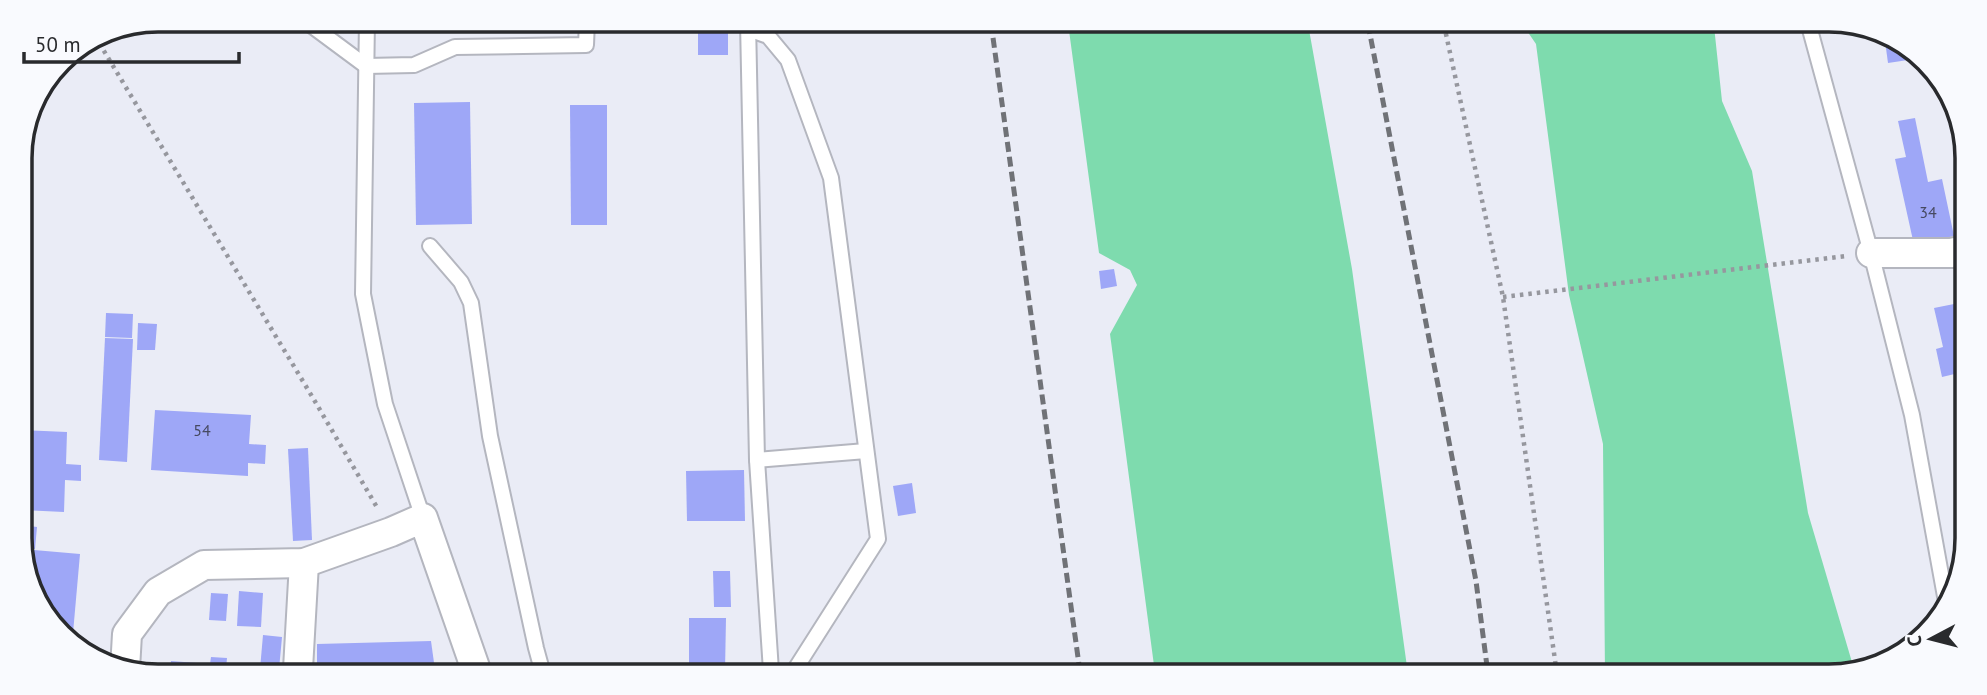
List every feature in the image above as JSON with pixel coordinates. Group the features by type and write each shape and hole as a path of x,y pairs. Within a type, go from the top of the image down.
{"street":[{"path":"1871,253 1955,252"},
{"path":"126,659 127,634 158,593 204,565 304,563 423,518 474,664"},
{"path":"298,664 304,563"}],"lane":[{"path":"320,32 366,66 414,65 455,47 586,45 587,32"},
{"path":"367,32 363,294 385,404 423,518"},
{"path":"748,32 757,460 771,664"},
{"path":"759,32 768,37 788,60 831,178 878,539 799,664"},
{"path":"1811,32 1912,415 1943,591"},
{"path":"430,246 461,282 471,303 490,436 540,664"},
{"path":"757,460 866,451"}],"path":[{"path":"1446,32 1503,297 1554,663"},
{"path":"101,46 391,532"},
{"path":"1503,297 1871,253"}],"green space":[{"path":"1069,32 1309,32 1352,269 1407,663 1154,663 1110,334 1137,285 1130,270 1099,253"},
{"path":"1528,32 1715,32 1722,101 1752,171 1808,513 1852,661 1605,663 1603,444 1569,295 1536,44"}],"building":[{"path":"698,32 728,32 728,55 698,55"},
{"path":"1886,45 1908,60 1888,63"},
{"path":"470,102 472,224 416,225 414,103"},
{"path":"570,105 607,105 607,225 571,225"},
{"path":"1915,118 1928,182 1942,179 1954,236 1914,245 1895,159 1906,157 1898,121"},
{"path":"1114,269 1117,286 1101,289 1099,271"},
{"path":"1955,304 1955,374 1942,377 1936,349 1943,347 1934,308"},
{"path":"106,313 133,314 132,338 105,337"},
{"path":"138,323 157,324 155,350 137,350"},
{"path":"105,338 133,339 127,462 99,460"},
{"path":"155,410 251,415 249,444 266,445 265,464 248,463 248,476 151,470"},
{"path":"32,430 67,432 66,464 81,465 81,481 65,480 64,512 32,510"},
{"path":"308,448 312,540 293,541 288,449"},
{"path":"744,470 745,521 687,521 686,471"},
{"path":"912,483 916,513 898,516 893,486"},
{"path":"32,526 37,527 35,549 33,549"},
{"path":"34,550 80,554 73,630 53,607 45,593 33,557"},
{"path":"713,571 730,571 731,607 714,607"},
{"path":"239,591 263,593 261,627 237,626"},
{"path":"211,593 228,594 226,621 209,620"},
{"path":"689,618 726,618 725,664 689,664"},
{"path":"263,635 282,637 279,664 260,664"},
{"path":"431,641 434,664 317,664 317,644"},
{"path":"211,657 227,658 226,664 210,664"},
{"path":"171,661 210,664 171,664"}],"railway":[{"path":"992,32 1079,663"},
{"path":"1370,32 1476,581 1487,663"}]}
